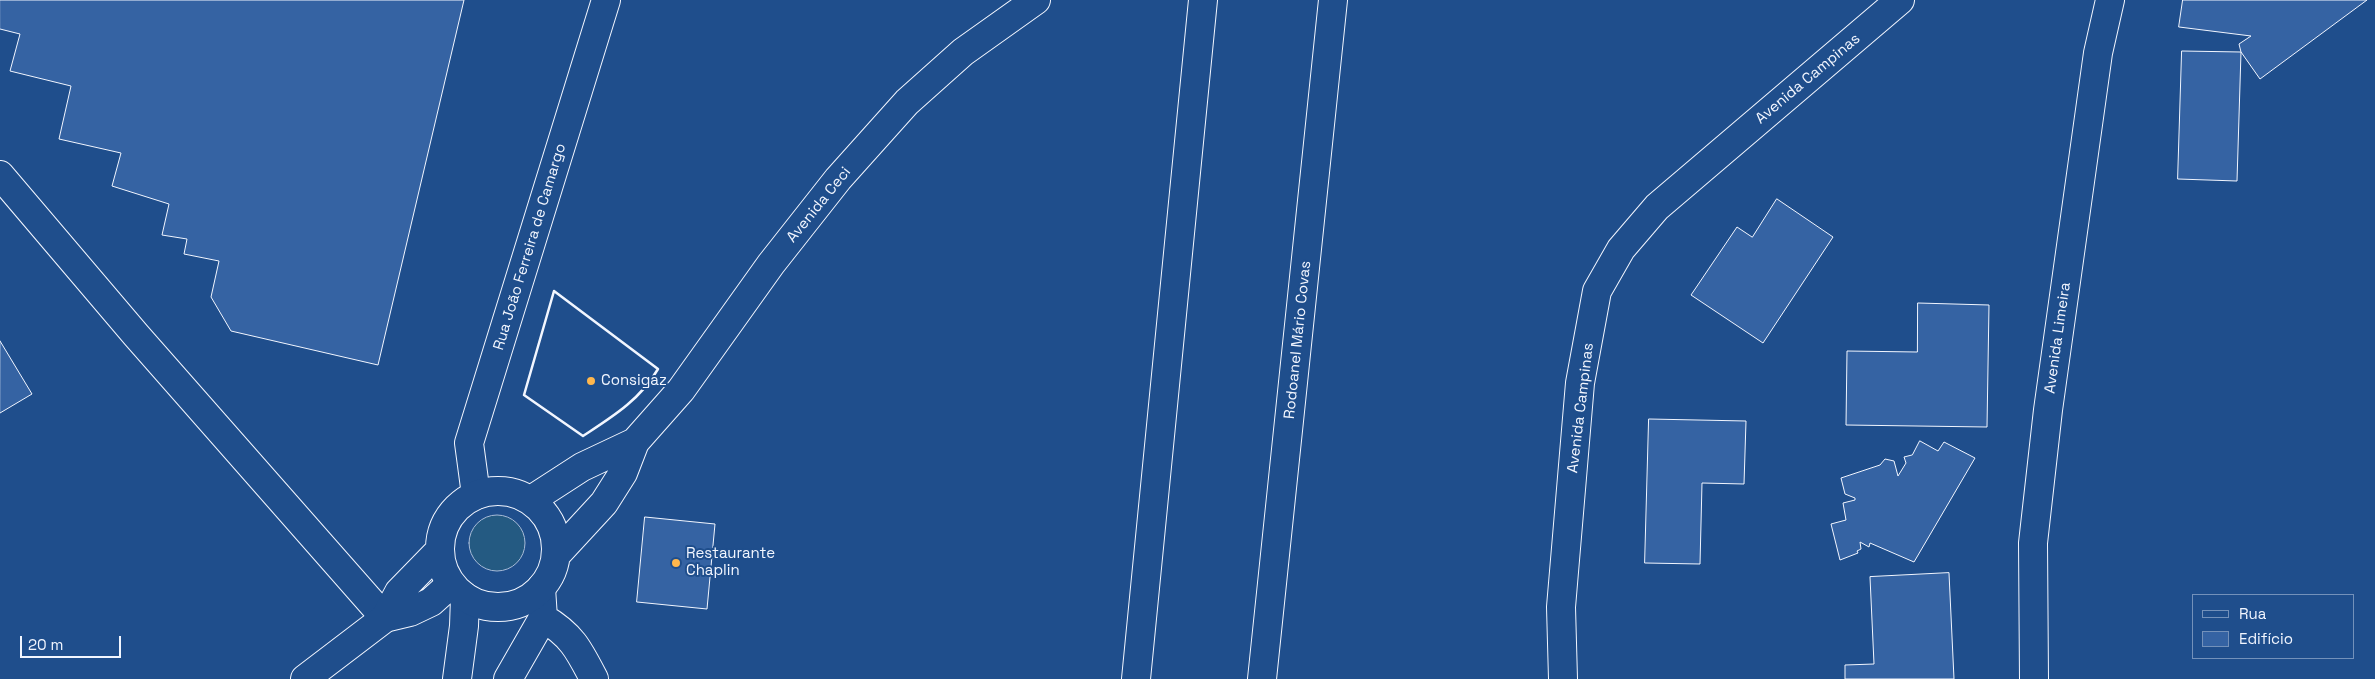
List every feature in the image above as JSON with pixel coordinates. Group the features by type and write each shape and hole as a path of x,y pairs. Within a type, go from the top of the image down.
{"main road":[{"name":"Rua João Ferreira de Camargo","path":"476,495 469,443 606,0"},
{"name":"Avenida Ceci","path":"556,555 604,503 623,472 635,442 681,390 771,264 838,179 901,109 963,52 1036,0"},
{"path":"1136,679 1203,0"},
{"name":"Rodoanel Mário Covas","path":"1262,679 1333,0"},
{"name":"Avenida Campinas","path":"1563,679 1561,608 1580,383 1597,291 1621,249 1657,207 1900,0"},
{"name":"Avenida Limeira","path":"2034,679 2033,543 2035,524 2048,410 2098,53 2110,0"},
{"path":"0,174 136,335 385,618"},
{"name":"Avenida Ceci","path":"531,500 582,467 635,442"},
{"path":"504,491 531,500 542,511 550,524 555,539 556,555 551,572 541,588 528,599 496,608 479,605 458,591 442,568 439,550 441,536 446,523 464,502 476,495 504,491"},
{"path":"385,618 399,592 439,550"},
{"path":"508,679 543,618 541,588"},
{"path":"305,679 385,618 410,612 458,591"},
{"path":"456,679 464,626 458,591"},
{"path":"543,618 563,629 576,646 594,679"}],"shaded area":[{"path":"491,515 503,515 513,519 521,527 525,543 521,559 513,567 503,571 491,571 481,567 473,559 469,549 469,537 473,527 481,519"}],"building":[{"path":"0,0 464,0 378,365 231,331 211,297 219,261 184,254 187,239 162,235 169,204 112,186 121,153 59,139 71,86 10,71 20,34 0,29"},
{"path":"2183,0 2367,0 2260,79 2241,52 2239,44 2251,36 2179,27"},
{"path":"2182,51 2241,52 2237,181 2178,179"},
{"path":"1777,199 1833,237 1763,343 1691,295 1737,227 1752,237"},
{"path":"1918,303 1989,305 1987,427 1846,425 1847,351 1917,352"},
{"path":"0,341 32,394 0,413"},
{"path":"1649,419 1746,421 1744,484 1702,483 1700,564 1645,563"},
{"path":"1920,441 1938,451 1944,442 1975,458 1914,562 1870,543 1869,547 1860,542 1861,549 1857,551 1858,553 1840,560 1831,524 1846,520 1843,503 1855,500 1855,498 1845,494 1841,478 1880,465 1885,459 1894,461 1898,476 1906,463 1904,457 1912,455"},
{"name":"Restaurante Chaplin","path":"645,517 715,524 707,609 637,602"},
{"path":"1949,573 1954,679 1845,679 1845,665 1874,664 1870,577"}],"wall":[{"path":"554,291 658,369 634,399 615,415 583,436 524,395 554,291"}],"place":[{"name":"Consigaz","path":"591,381"},
{"name":"Restaurante Chaplin","path":"676,563"}]}
